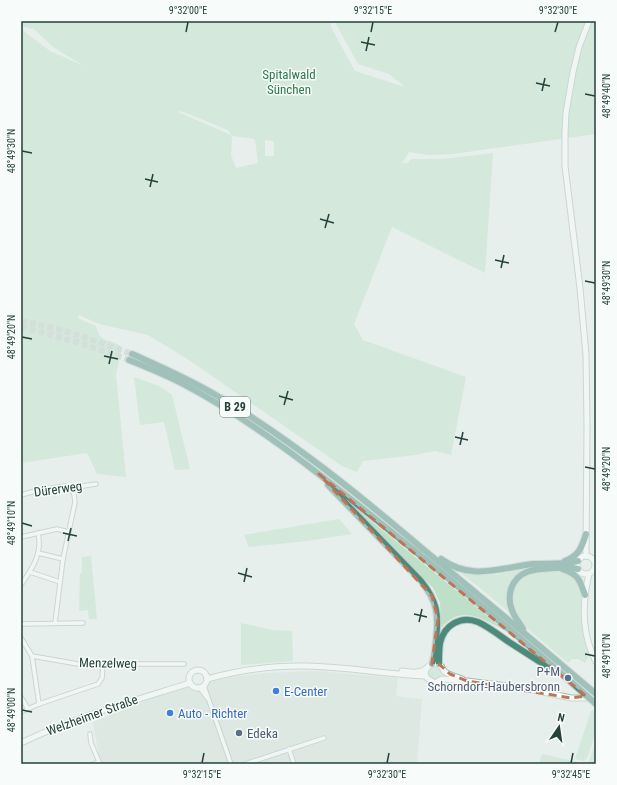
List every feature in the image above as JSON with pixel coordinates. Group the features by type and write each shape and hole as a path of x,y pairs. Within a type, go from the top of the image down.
{"highway":[{"name":"B 29","path":"539,653 526,634 311,459 246,414 188,380 131,357 187,386 232,412 284,448 412,548 539,653 596,694"},
{"path":"319,474 324,482 421,581 432,596 438,619 432,664"},
{"path":"557,566 576,556 582,548 586,534"},
{"path":"422,548 431,551 444,561 470,571 485,572 531,564 570,567 580,571"},
{"path":"526,634 511,609 510,595 513,584 520,575 526,572 578,561"},
{"path":"557,566 574,573 581,583 585,594"},
{"path":"439,664 440,643 443,634 450,625 460,620 469,619 539,653 596,704"}],"main road":[{"path":"586,556 586,355 580,288 565,166 566,113 579,47 589,21"},
{"path":"586,556 578,561 580,571 586,585"},
{"path":"586,556 591,558 595,565 589,574 585,594 586,635 590,650 595,660"},
{"path":"580,571 589,574"},
{"path":"394,673 422,671 432,664 439,664 450,674 466,681"},
{"path":"206,677 258,668 306,666 426,676"},
{"path":"426,669 426,676 429,681 435,683 442,679 466,681 524,688 571,698 586,698 596,694"},
{"path":"442,679 444,670"},
{"path":"195,671 201,671 206,677 202,687 193,687 189,681 191,674 195,671"},
{"name":"Welzheimer Straße","path":"21,743 42,733 189,681"},
{"path":"580,698 596,691"}],"street":[{"name":"Dürerweg","path":"21,495 39,490 65,486 70,488 96,484"},
{"path":"55,623 63,559 75,502 74,494 70,488"},
{"path":"21,537 57,530 69,532"},
{"path":"21,585 30,572 38,552 40,542 38,533"},
{"path":"38,552 63,559"},
{"path":"30,572 60,582"},
{"path":"21,624 83,623"},
{"path":"21,638 32,656 39,704"},
{"name":"Menzelweg","path":"32,656 78,664 184,664"},
{"path":"21,712 39,704 98,684 102,678 103,664"},
{"path":"202,687 209,700 231,764"},
{"path":"21,697 28,709"},
{"path":"90,734 91,743 99,763 93,764"},
{"path":"244,764 324,738"},
{"path":"288,749 294,764"}],"highlighted area":[{"path":"319,474 586,696 571,698 467,681 450,674 439,664 432,664 438,619 432,596"}],"shaded area":[{"path":"317,671 398,678 396,696 422,699 417,764 103,764 99,757 93,722 164,694 214,679 265,673"}],"green space":[{"name":"Spitalwald Sünchen","path":"21,21 331,21 331,27 355,71 405,87 389,74 358,64 336,24 336,21 596,21 596,134 453,154 429,155 409,152 402,163 408,163 411,159 442,159 493,153 485,273 392,227 354,324 363,340 466,377 451,455 435,451 415,455 363,461 357,472 342,466 189,360 148,335 99,324 79,315 77,318 96,326 101,337 118,344 122,348 116,374 126,477 97,474 87,453 21,463 21,29 50,51 84,66 53,47 34,29 21,26","holes":["181,111 228,130 231,135 178,112","232,136 255,139 258,163 236,168 231,155","265,140 274,141 274,156 265,156"]},
{"path":"134,377 159,386 172,395 190,469 175,470 164,422 140,425"},
{"path":"348,502 507,632 482,619 465,615 457,616 441,628 440,603 433,588"},
{"path":"339,519 352,534 307,541 249,547 244,535"},
{"path":"91,556 97,619 89,619 88,610 79,611 82,557"},
{"path":"531,567 518,575 515,580 512,591 510,613 455,569 477,575 495,575"},
{"path":"550,571 568,572 573,575 581,589 583,632 589,655 585,663 578,659 572,659 568,663 528,629 514,608 512,596 513,590 520,578 532,573"},
{"path":"241,623 272,630 292,631 293,661 241,665"},
{"path":"432,666 438,666 442,670 442,676 438,680 432,680 428,676 428,670"},
{"path":"593,710 596,713 596,733 587,758 584,761 575,759 591,711"},
{"path":"596,741 596,764 586,764 589,761"},
{"path":"542,754 586,764 539,764"}],"tunnel":[{"path":"21,321 77,335 132,354"},
{"path":"21,327 76,342 129,360"}],"place":[{"name":"P+M Schorndorf-Haubersbronn","path":"568,678"},
{"name":"E-Center","path":"276,691"},
{"name":"Auto - Richter","path":"170,713"},
{"name":"Edeka","path":"239,733"}]}
